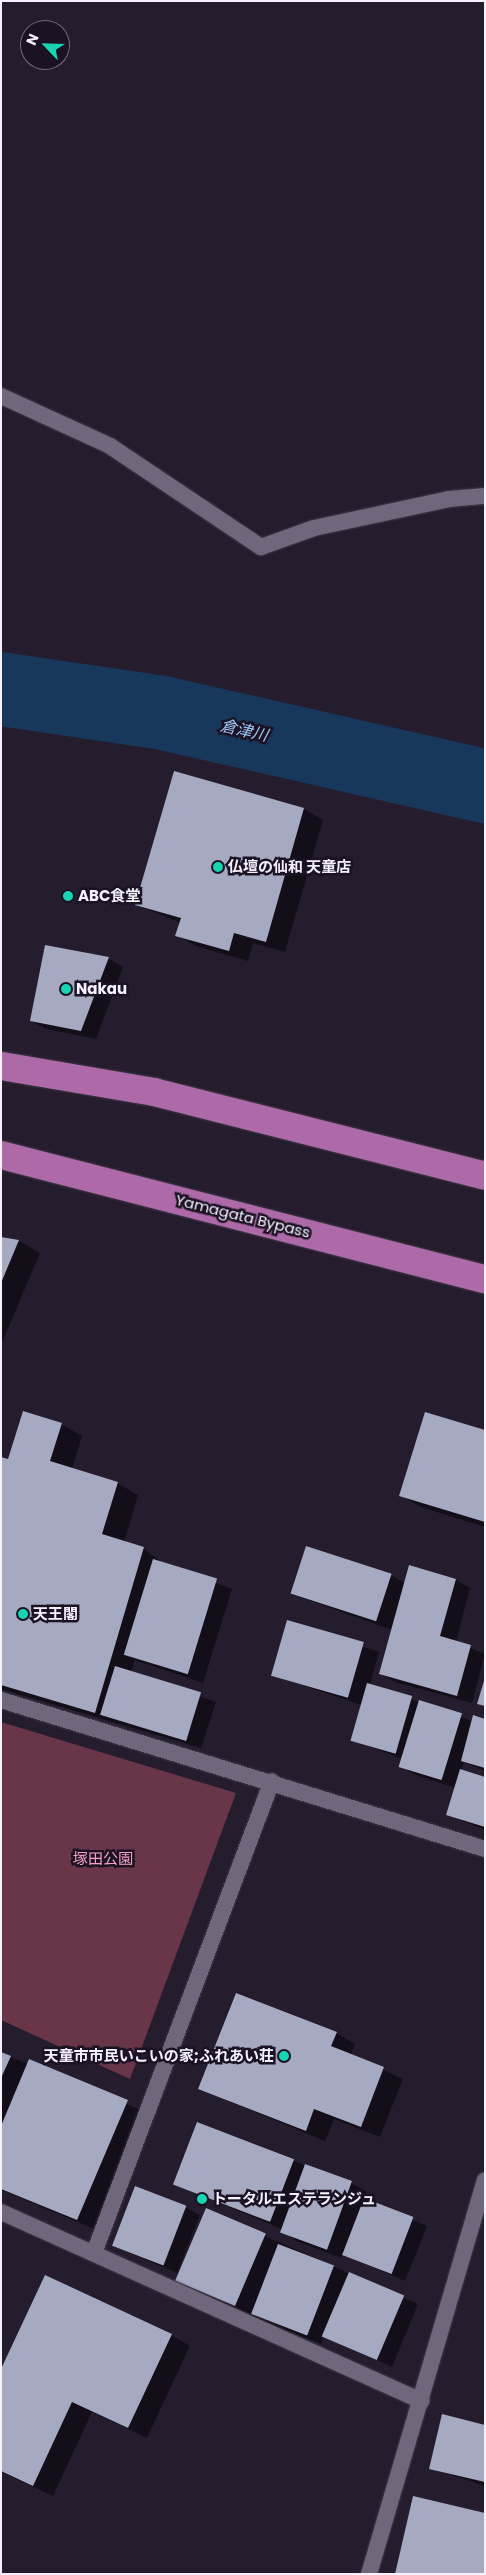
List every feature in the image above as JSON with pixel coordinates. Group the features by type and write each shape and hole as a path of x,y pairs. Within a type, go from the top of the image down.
{"highway":[{"path":"1,1066 154,1092 485,1176"},
{"name":"Yamagata Bypass","path":"1,1155 485,1279"}],"lane":[{"path":"1,396 110,446 261,547 314,528 449,499 485,496"},
{"path":"1,1700 272,1781 485,1848"},
{"path":"94,2253 272,1781"},
{"path":"369,2574 485,2181"},
{"path":"1,2212 421,2401"}],"green space":[{"name":"塚田公園","path":"1,1722 236,1793 130,2079 1,2020"}],"building":[{"path":"174,771 304,808 266,942 234,933 229,951 175,936 181,918 135,905"},
{"name":"Nakau","path":"45,945 109,957 81,1031 30,1021"},
{"path":"1,1237 19,1240 1,1283"},
{"path":"23,1411 62,1423 50,1461 118,1482 102,1534 144,1547 95,1713 1,1685 1,1457 8,1459"},
{"path":"425,1412 485,1430 485,1522 399,1496"},
{"path":"306,1546 392,1574 376,1621 291,1594"},
{"path":"153,1559 217,1579 188,1674 124,1655"},
{"path":"409,1565 456,1579 440,1636 471,1645 457,1696 379,1674"},
{"path":"287,1620 364,1642 348,1698 271,1676"},
{"path":"115,1666 201,1692 186,1741 100,1715"},
{"path":"485,1681 485,1706 477,1704"},
{"path":"367,1683 412,1696 396,1754 350,1741"},
{"path":"419,1700 462,1713 442,1780 399,1767"},
{"path":"473,1715 485,1719 485,1768 461,1761"},
{"path":"460,1769 485,1777 485,1827 446,1815"},
{"name":"天童市市民いこいの家;ふれあい荘","path":"236,1993 337,2032 331,2046 384,2067 361,2127 314,2109 306,2131 198,2089"},
{"path":"1,2052 11,2056 1,2078"},
{"path":"29,2059 128,2100 77,2220 1,2189 1,2126"},
{"path":"197,2122 294,2159 270,2222 173,2185"},
{"path":"305,2164 352,2181 327,2250 280,2233"},
{"path":"135,2186 186,2206 163,2265 112,2246"},
{"path":"364,2198 413,2217 392,2274 342,2255"},
{"path":"206,2208 266,2233 235,2306 175,2281"},
{"path":"278,2244 334,2266 307,2336 251,2314"},
{"path":"349,2272 404,2295 377,2360 322,2336"},
{"path":"45,2275 172,2334 128,2428 72,2402 33,2486 1,2471 1,2369"},
{"path":"442,2414 485,2425 485,2482 429,2469"},
{"path":"413,2496 485,2513 485,2574 395,2574"}],"waterway":[{"name":"倉津川","path":"1,689 163,713 485,786"}],"place":[{"name":"仏壇の仙和 天童店","path":"218,867"},
{"name":"ABC食堂","path":"68,896"},
{"name":"Nakau","path":"66,989"},
{"name":"天王閣","path":"23,1614"},
{"name":"天童市市民いこいの家;ふれあい荘","path":"284,2056"},
{"name":"トータルエステランジュ","path":"202,2199"}]}
